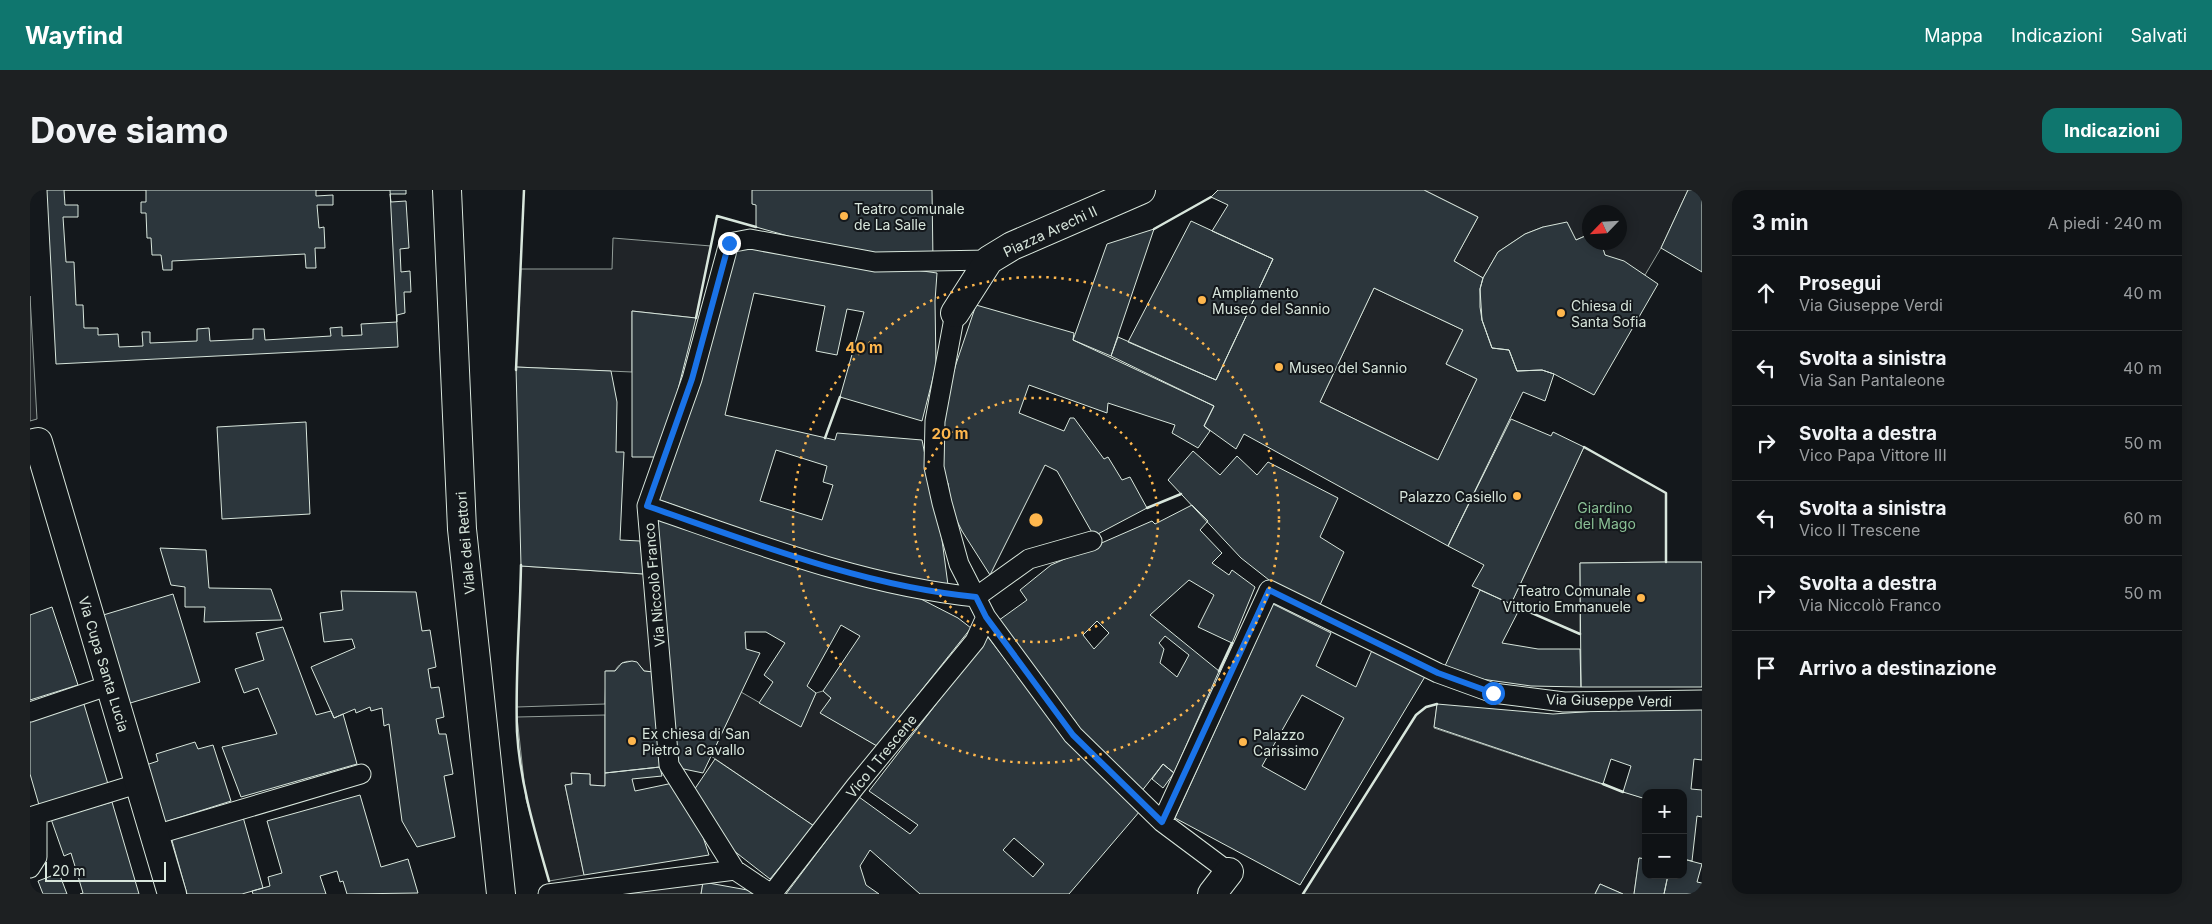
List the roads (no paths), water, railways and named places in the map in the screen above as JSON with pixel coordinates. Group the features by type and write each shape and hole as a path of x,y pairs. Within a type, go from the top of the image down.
{"street":[{"name":"Viale dei Rettori","path":"447,190 462,529 501,894"},
{"name":"Piazza Arechi II","path":"955,313 989,260 1012,246 1141,190"},
{"name":"Via Cupa Santa Lucia","path":"30,444 38,442 172,894"},
{"path":"1212,894 1229,872"}],"lane":[{"name":"Via Niccolò Franco","path":"772,894 735,870 669,765 647,506 692,379 729,243 750,239 875,262 989,260"},
{"path":"955,313 935,421 934,468 960,564 976,597 986,617 1073,735 1162,822 1229,872"},
{"path":"647,506 802,560 936,593 976,597 1029,559 1092,541"},
{"name":"Via Giuseppe Verdi","path":"1162,822 1269,590 1438,673 1493,693 1564,702 1702,700"},
{"name":"Vico I Trescene","path":"772,894 975,641 986,617"},
{"path":"30,712 110,685"},
{"path":"155,835 361,774"},
{"path":"30,868 37,857 34,816 140,783"},
{"path":"548,894 735,870"}],"place":[{"name":"Teatro comunale de La Salle","path":"844,216"},
{"name":"Ampliamento Museo del Sannio","path":"1202,300"},
{"name":"Chiesa di Santa Sofia","path":"1561,313"},
{"name":"Museo del Sannio","path":"1279,367"},
{"name":"Palazzo Casiello","path":"1517,496"},
{"name":"Teatro Comunale Vittorio Emmanuele","path":"1641,598"},
{"name":"Ex chiesa di San Pietro a Cavallo","path":"632,741"},
{"name":"Palazzo Carissimo","path":"1243,742"}],"park label":[{"name":"Giardino del Mago","path":"1605,516"}]}
